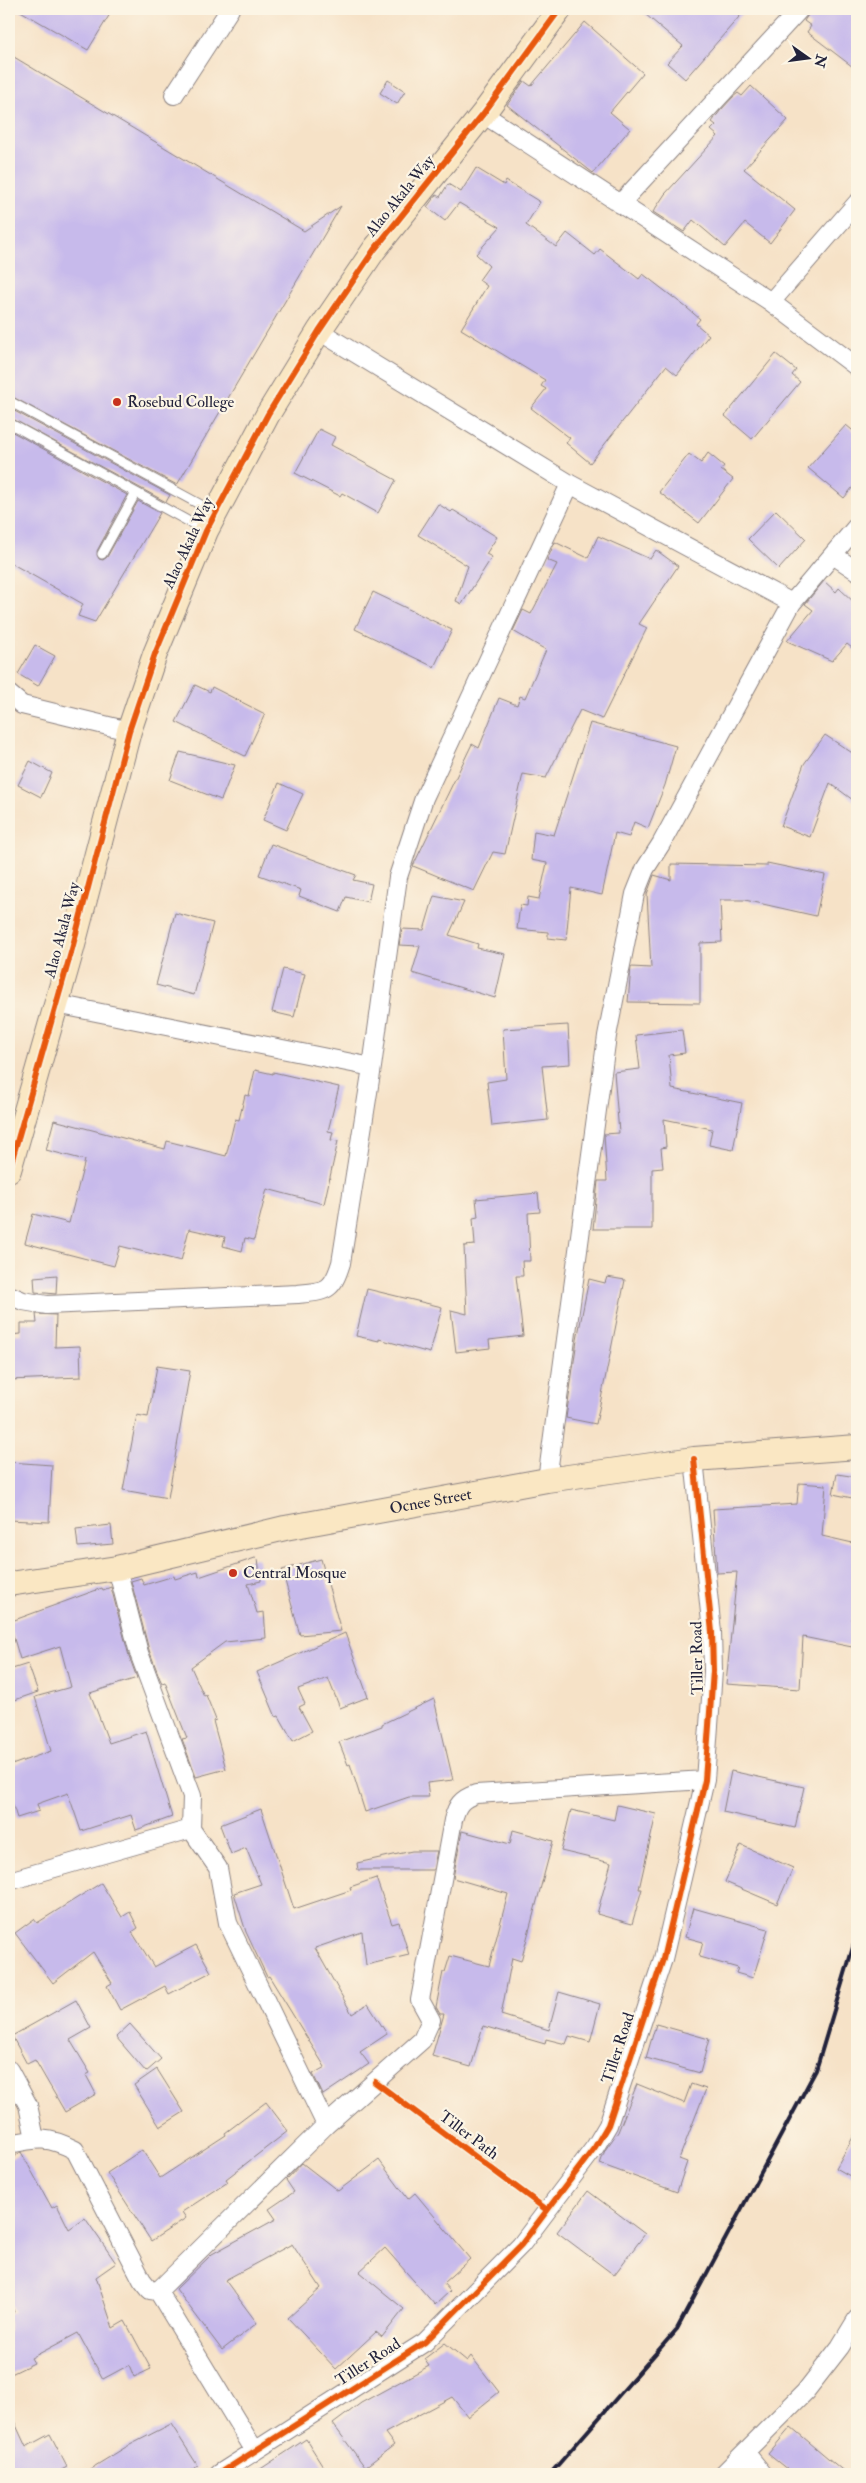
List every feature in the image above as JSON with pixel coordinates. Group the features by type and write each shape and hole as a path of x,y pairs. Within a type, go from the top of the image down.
{"street":[{"path":"174,95 230,9"},
{"name":"Alao Akala Way","path":"9,1170 56,1004 129,731 155,654 211,522 268,414 319,332 374,250 483,114 560,9"},
{"path":"620,204 800,9"},
{"path":"483,114 770,302 857,367"},
{"path":"770,302 857,203"},
{"path":"319,332 570,484 792,603"},
{"path":"9,1295 23,1301 47,1305 325,1291 335,1282 341,1263 372,1067 397,886 410,838 424,798 570,484"},
{"path":"547,1480 607,1036 635,894 645,869 661,844 792,603 857,526"},
{"path":"833,555 857,571"},
{"path":"9,694 22,705 129,731"},
{"path":"56,1004 372,1067"},
{"name":"Ocnee Street","path":"9,1584 117,1568 285,1528 547,1480 694,1459 857,1447"},
{"name":"Tiller Road","path":"220,2474 425,2342 521,2245 595,2147 608,2125 662,1959 705,1780 713,1671 712,1632 694,1459"},
{"path":"117,1568 139,1653 192,1796 191,1829 218,1868 228,1923 326,2126"},
{"path":"158,2291 326,2126 422,2040 431,2020 420,2000 457,1805 465,1798 476,1794 705,1780"},
{"path":"9,1881 191,1829"},
{"path":"9,2070 28,2105 35,2139"},
{"path":"9,2144 35,2139 57,2141 75,2150 142,2280 150,2290 158,2291"},
{"path":"158,2291 255,2451"},
{"path":"723,2474 805,2392 840,2347 857,2320"},
{"path":"745,2452 763,2474"}],"lane":[{"path":"9,401 211,522"},
{"path":"9,423 135,494 211,522"},
{"path":"102,554 135,494"}],"building":[{"path":"17,9 113,9 88,50"},
{"path":"639,9 746,9 685,79 667,63 683,46"},
{"path":"812,9 851,9 857,14 857,70 807,32 811,26 804,21"},
{"path":"585,22 643,73 610,112 630,129 593,173 507,105 524,81 531,86"},
{"name":"Rosebud College","path":"9,54 304,231 341,206 177,485 9,395"},
{"path":"388,80 405,91 397,104 380,93"},
{"path":"751,86 788,120 744,169 795,210 770,243 745,223 725,247 693,220 684,232 653,212 665,194 718,136 711,130 716,125 712,122 720,111 733,97 738,93 742,96"},
{"path":"476,168 504,185 506,181 540,202 526,225 556,247 567,233 595,255 600,249 639,279 643,274 687,308 700,319 696,324 709,335 677,375 666,366 590,463 566,443 570,438 531,408 546,389 541,386 545,380 461,329 487,286 479,280 489,266 476,254 500,227 459,203 445,221 427,207 436,195 440,197 448,184 461,192"},
{"path":"776,354 796,370 792,375 800,382 752,439 725,416"},
{"path":"9,408 170,495 166,502 9,417"},
{"path":"846,425 857,434 857,482 844,498 808,468"},
{"path":"319,429 335,437 331,445 396,480 378,513 342,493 340,496 295,473"},
{"path":"9,430 127,495 97,551 99,559 103,560 107,557 138,501 160,513 95,622 78,616 83,604 9,562"},
{"path":"708,453 724,466 721,470 733,479 699,523 659,492 689,454 701,463"},
{"path":"438,504 451,512 453,510 497,537 486,554 492,557 462,604 456,601 468,566 418,535"},
{"path":"776,510 806,539 779,569 748,539"},
{"path":"598,536 650,559 656,550 678,566 639,624 647,628 602,719 580,710 546,778 523,774 505,854 493,852 474,891 413,866 472,744 479,748 499,698 517,705 520,696 525,698 546,650 513,631 523,610 531,614 557,564 547,560 555,542 588,558"},
{"path":"824,581 836,592 839,588 857,605 857,652 847,644 832,661 787,641 813,610 805,604"},
{"path":"373,592 452,630 434,667 355,629"},
{"path":"35,645 55,656 38,686 18,674"},
{"path":"195,685 210,692 212,687 265,714 245,756 176,722"},
{"path":"590,723 676,746 665,785 648,828 634,822 629,837 615,833 602,895 571,888 566,940 548,938 548,932 517,929 520,905 527,906 528,897 539,899 547,863 531,860 534,831 554,835"},
{"path":"825,735 857,756 857,803 830,783 810,837 781,826 804,764"},
{"path":"180,752 235,765 221,800 170,780"},
{"path":"30,761 52,773 41,797 18,785"},
{"path":"279,783 303,794 286,830 263,820"},
{"path":"271,844 356,875 353,880 372,884 368,902 346,897 340,912 299,896 301,890 259,875"},
{"path":"767,863 825,875 816,916 745,900 720,900 722,942 700,943 700,1003 628,1002 631,967 651,968 647,894 654,875 671,880 671,864 767,866"},
{"path":"434,896 464,902 449,935 478,944 477,948 505,954 495,998 412,973 420,946 399,945 402,929 424,930"},
{"path":"175,913 213,923 194,995 156,985"},
{"path":"283,969 305,974 294,1017 272,1012"},
{"path":"568,1025 570,1064 542,1066 548,1120 492,1126 487,1082 506,1079 503,1029"},
{"path":"682,1030 685,1053 669,1055 672,1089 742,1103 733,1150 709,1145 712,1129 664,1119 666,1147 661,1148 663,1168 652,1169 652,1229 593,1229 598,1181 607,1181 604,1134 619,1133 614,1072 640,1069 636,1035"},
{"path":"255,1070 273,1074 273,1072 339,1087 328,1131 333,1132 331,1140 338,1141 324,1204 267,1189 254,1240 245,1238 242,1251 223,1246 225,1237 189,1229 181,1261 120,1246 114,1266 25,1243 33,1214 69,1223 85,1160 46,1150 54,1120 165,1149 167,1141 226,1156 235,1119 239,1120 245,1095 249,1096"},
{"path":"538,1193 540,1212 528,1213 530,1261 522,1261 523,1276 516,1276 523,1336 489,1340 490,1348 456,1352 451,1310 467,1314 464,1246 475,1245 473,1218 478,1217 476,1199"},
{"path":"57,1275 56,1294 35,1292 34,1277"},
{"path":"607,1277 625,1280 596,1424 566,1418 577,1340 589,1279 605,1283"},
{"path":"367,1289 442,1307 430,1353 379,1339 379,1341 356,1336"},
{"path":"36,1314 56,1315 55,1347 80,1346 81,1377 9,1380 9,1335 21,1334 21,1323 37,1323"},
{"path":"157,1366 190,1371 168,1498 123,1490 137,1415 148,1417"},
{"path":"9,1462 52,1465 49,1522 9,1520"},
{"path":"837,1474 857,1477 857,1499 833,1494"},
{"path":"799,1483 826,1485 822,1536 857,1544 857,1596 852,1620 857,1621 857,1624 852,1647 803,1637 800,1689 726,1684 737,1572 717,1573 713,1509 797,1504"},
{"path":"111,1525 113,1544 78,1547 76,1529"},
{"path":"255,1558 258,1559 261,1581 248,1584 257,1613 264,1612 266,1638 225,1642 191,1667 204,1696 206,1695 216,1720 213,1721 226,1769 196,1777 182,1739 187,1738 165,1682 162,1683 160,1679 149,1650 131,1581 141,1578 144,1585 174,1576 175,1579 198,1572 199,1577"},
{"path":"321,1559 341,1631 300,1635 282,1570"},
{"path":"111,1587 129,1656 137,1678 90,1693 109,1743 146,1731 172,1817 136,1830 131,1815 81,1831 68,1793 37,1804 39,1811 17,1818 9,1793 9,1766 51,1751 35,1697 71,1687 60,1646 20,1659 9,1622 102,1588 103,1590"},
{"path":"345,1633 368,1697 340,1708 328,1678 298,1689 305,1704 299,1707 312,1731 293,1741 279,1716 276,1717 257,1672"},
{"path":"28,1664 38,1692 9,1702 9,1670"},
{"path":"434,1699 453,1780 427,1783 429,1797 409,1797 365,1812 350,1764 348,1765 339,1742 382,1726 382,1724"},
{"path":"731,1771 804,1787 795,1828 723,1812"},
{"path":"617,1805 656,1814 639,1889 642,1889 632,1924 597,1914 611,1863 561,1851 571,1810 614,1820"},
{"path":"261,1809 294,1909 351,1890 350,1887 376,1878 392,1924 399,1922 409,1955 366,1965 362,1932 315,1948 352,2014 368,2004 387,2034 360,2052 369,2064 323,2095 313,2074 325,2067 269,1976 267,1977 246,1932 234,1893 261,1884 246,1848 231,1854 220,1825"},
{"path":"513,1830 553,1841 521,1961 512,1958 501,2015 549,2030 559,1992 600,2004 590,2042 569,2036 566,2044 546,2039 545,2044 483,2026 471,2067 432,2056 444,2014 440,2014 436,2007 443,1972 445,1972 450,1956 489,1966 508,1894 453,1878 462,1831 510,1844"},
{"path":"741,1845 793,1868 777,1904 725,1882"},
{"path":"412,1851 437,1851 433,1870 358,1870 357,1863"},
{"path":"101,1883 122,1917 130,1912 138,1928 132,1932 154,1967 196,1945 211,1972 169,1994 165,1986 120,2010 107,1986 112,1983 93,1952 53,1983 15,1933 34,1919 37,1923"},
{"path":"693,1908 768,1929 753,1978 736,1973 738,1968 699,1957 703,1942 685,1937"},
{"path":"76,2000 91,2028 70,2040 90,2073 86,2075 96,2094 65,2112 35,2060 27,2064 12,2036"},
{"path":"130,2024 161,2059 146,2072 116,2037"},
{"path":"656,2024 709,2039 700,2073 646,2058"},
{"path":"157,2069 184,2112 160,2127 134,2085"},
{"path":"637,2084 684,2103 691,2084 706,2089 679,2159 687,2162 677,2192 600,2164 605,2150 618,2132"},
{"path":"266,2102 288,2131 226,2179 228,2182 182,2212 186,2218 151,2241 107,2173 142,2150 160,2178 226,2135 225,2133"},
{"path":"857,2130 857,2180 836,2168"},
{"path":"21,2152 52,2208 57,2205 69,2229 85,2218 116,2263 96,2277 113,2328 125,2321 151,2369 134,2377 129,2365 103,2379 78,2333 31,2358 34,2363 9,2375 9,2315 14,2312 9,2301 9,2160"},
{"path":"379,2160 408,2199 415,2193 470,2259 443,2283 450,2291 435,2305 385,2248 359,2272 404,2309 382,2337 376,2332 336,2369 288,2318 321,2288 292,2244 225,2280 257,2323 222,2350 176,2289 212,2254 276,2219 269,2209 294,2192 286,2180 302,2163 338,2191"},
{"path":"588,2191 645,2234 614,2275 557,2232"},
{"path":"445,2343 467,2361 471,2356 499,2392 468,2417 452,2397 385,2433 394,2445 365,2467 333,2424 361,2403 429,2366 424,2359"},
{"path":"9,2410 26,2447 50,2434 67,2467 54,2474 9,2474"},
{"path":"171,2424 198,2466 185,2474 82,2474 126,2447"},
{"path":"791,2427 847,2474 793,2474 768,2454"},
{"path":"306,2439 328,2474 253,2474"}],"railway":[{"path":"550,2474 677,2329 816,2070 857,1934"}],"cycle path":[{"path":"9,1170 72,949 129,731 155,654 206,531 268,414 319,331 374,250 483,114 560,9"},
{"path":"219,2474 425,2342 521,2245 595,2147 608,2125 663,1959 705,1780 713,1671 712,1632 694,1459"},
{"name":"Tiller Path","path":"375,2082 547,2210"}],"place":[{"name":"Rosebud College","path":"117,402"},
{"name":"Central Mosque","path":"233,1573"}]}
